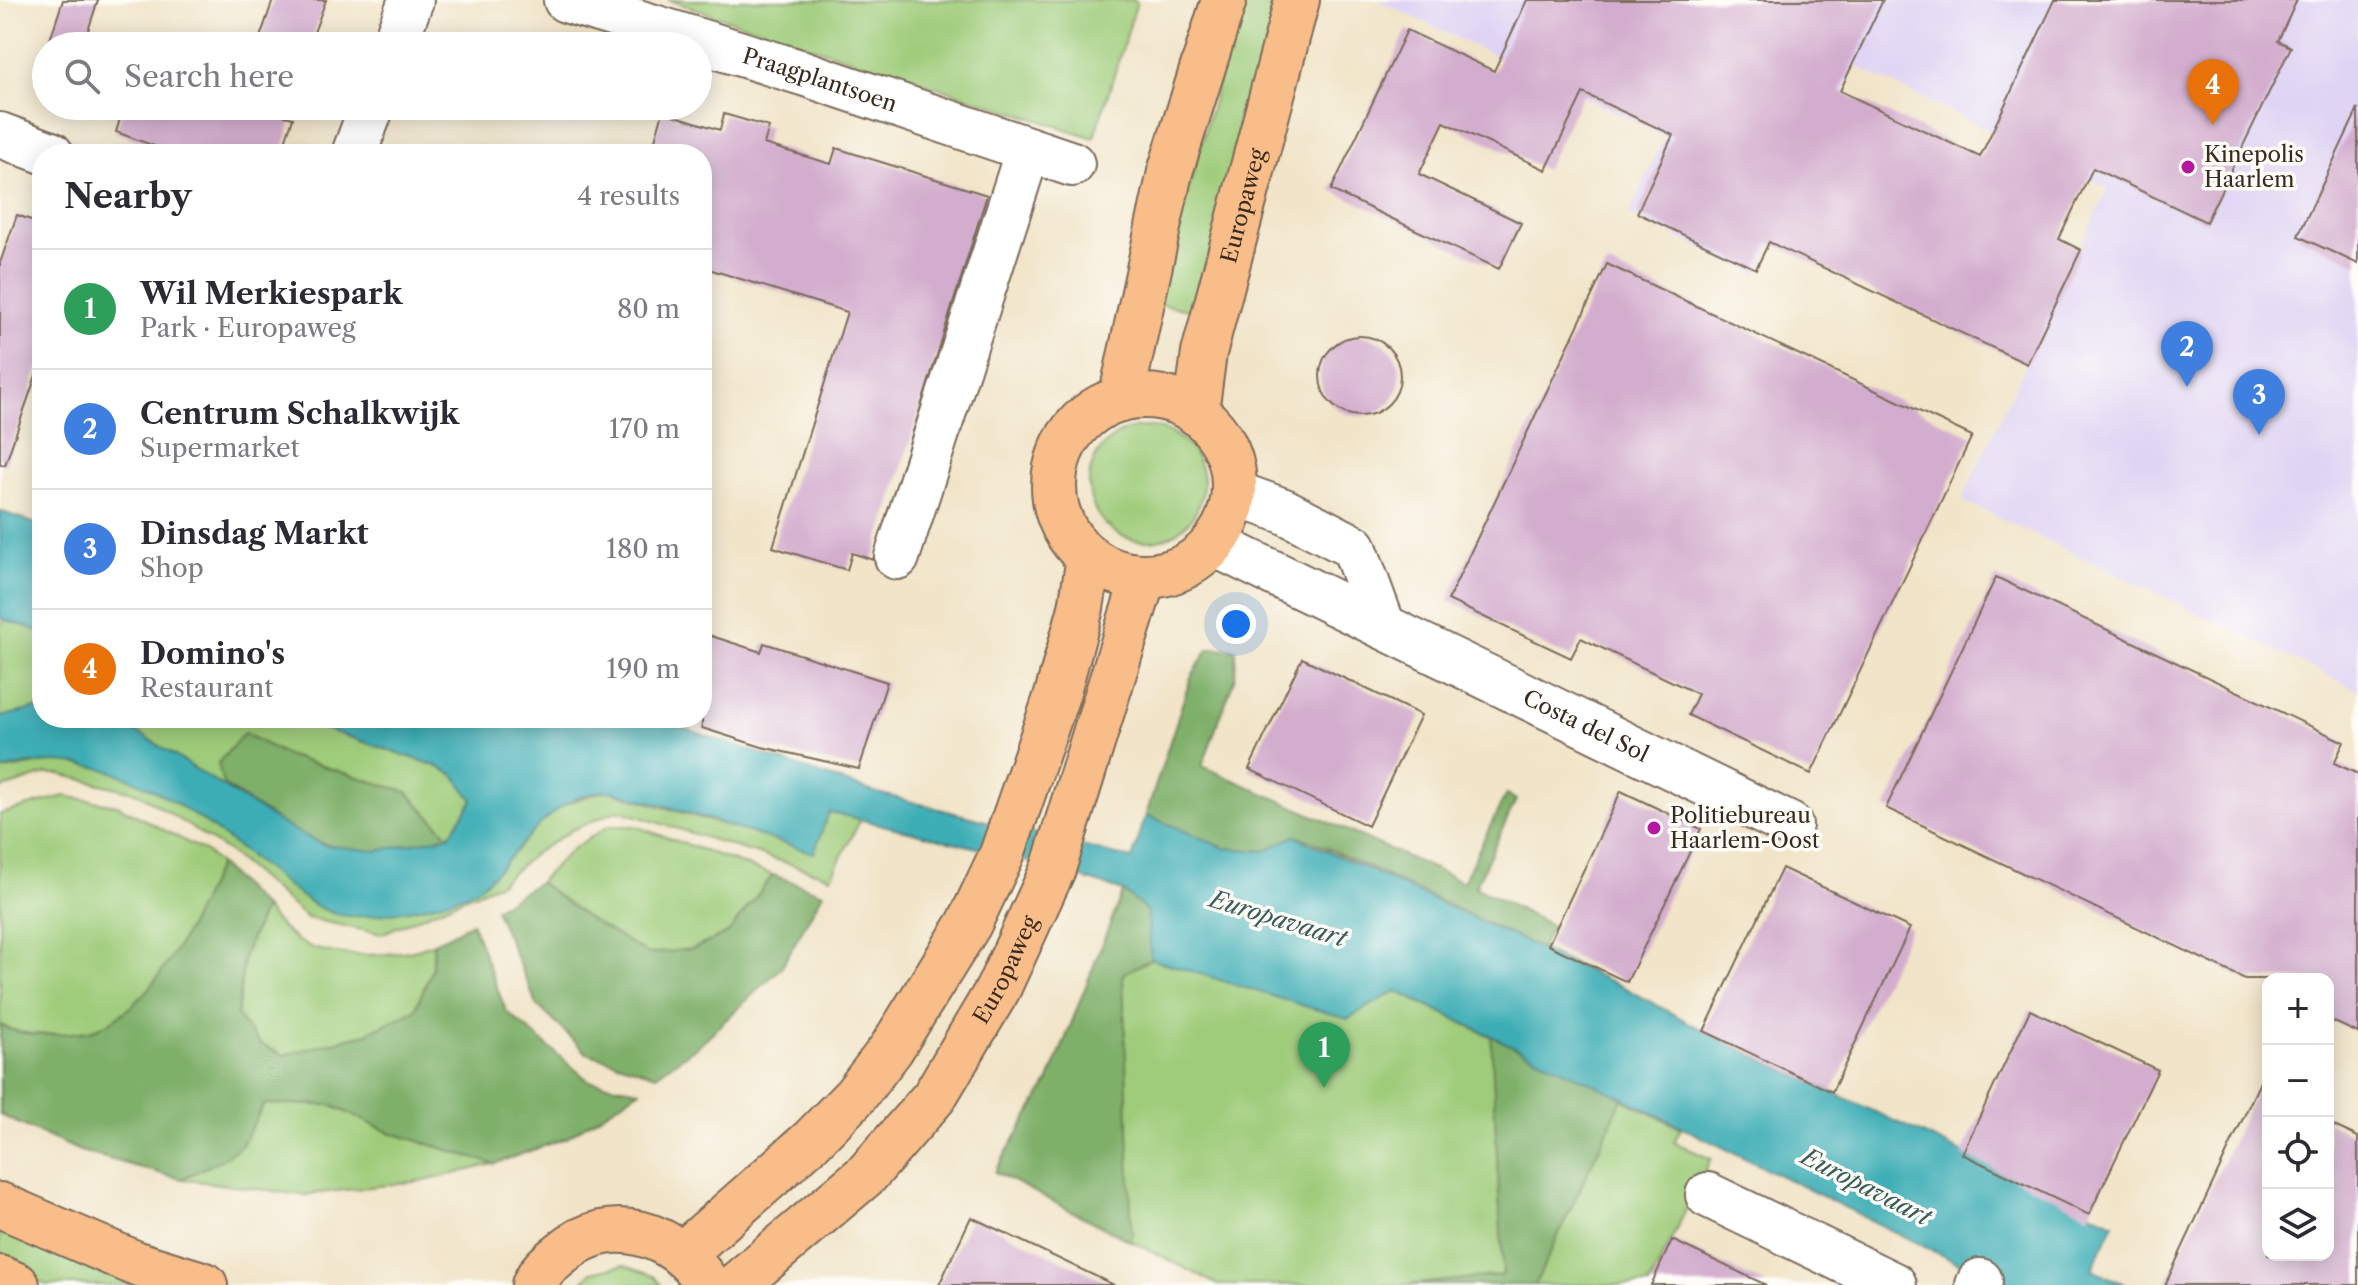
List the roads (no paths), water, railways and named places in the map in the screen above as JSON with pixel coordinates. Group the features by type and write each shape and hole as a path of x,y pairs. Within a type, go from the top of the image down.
{"main road":[{"path":"1121,399 1170,172 1224,0"},
{"name":"Europaweg","path":"1196,412 1204,353 1297,0"},
{"path":"1147,395 1172,400 1196,412 1213,428 1226,447 1233,469 1234,493 1228,520 1214,544 1194,561 1170,573 1144,576 1105,567 1089,557 1071,539 1060,517 1054,492 1056,468 1064,444 1078,424 1098,408 1121,399 1147,395"},
{"path":"530,1281 580,1237 634,1229 696,1269 855,1096 891,1049 969,924 1006,840 1057,695 1081,608 1089,557"},
{"name":"Europaweg","path":"736,1285 867,1174 934,1097 998,989 1058,855 1144,576"},
{"path":"0,1205 137,1264 205,1285"},
{"path":"0,1278 17,1285"}],"street":[{"path":"399,32 411,0"},
{"name":"Praagplantsoen","path":"566,0 670,32"},
{"name":"Praagplantsoen","path":"712,45 1072,164"},
{"path":"358,144 367,120"},
{"path":"0,135 32,147"},
{"path":"897,557 1028,150"},
{"path":"1234,493 1284,511 1354,547 1383,626"},
{"name":"Costa del Sol","path":"1214,544 1790,825"},
{"path":"1708,1195 1894,1285"}],"water":[{"path":"0,511 32,522 32,629 0,618"},
{"name":"Europavaart","path":"32,709 32,728 126,728 282,824 323,845 377,851 449,836 473,800 453,774 322,728 684,728 874,792 1132,859 1146,815 1225,848 1264,851 1295,836 1625,988 1723,1041 2114,1223 2092,1269 2126,1285 2002,1285 1619,1096 1396,991 1347,1019 1151,959 1147,911 1123,891 1002,854 829,812 814,853 705,818 605,791 585,795 551,814 496,872 471,892 398,912 348,916 318,907 181,806 113,772 77,764 40,763 0,771 0,717"}],"place":[{"name":"Domino's","path":"2213,125"},
{"name":"Kinepolis Haarlem","path":"2188,167"},
{"name":"Centrum Schalkwijk","path":"2187,387"},
{"name":"Dinsdag Markt","path":"2259,435"},
{"name":"Politiebureau Haarlem-Oost","path":"1654,828"},
{"name":"Wil Merkiespark","path":"1324,1088"}]}
